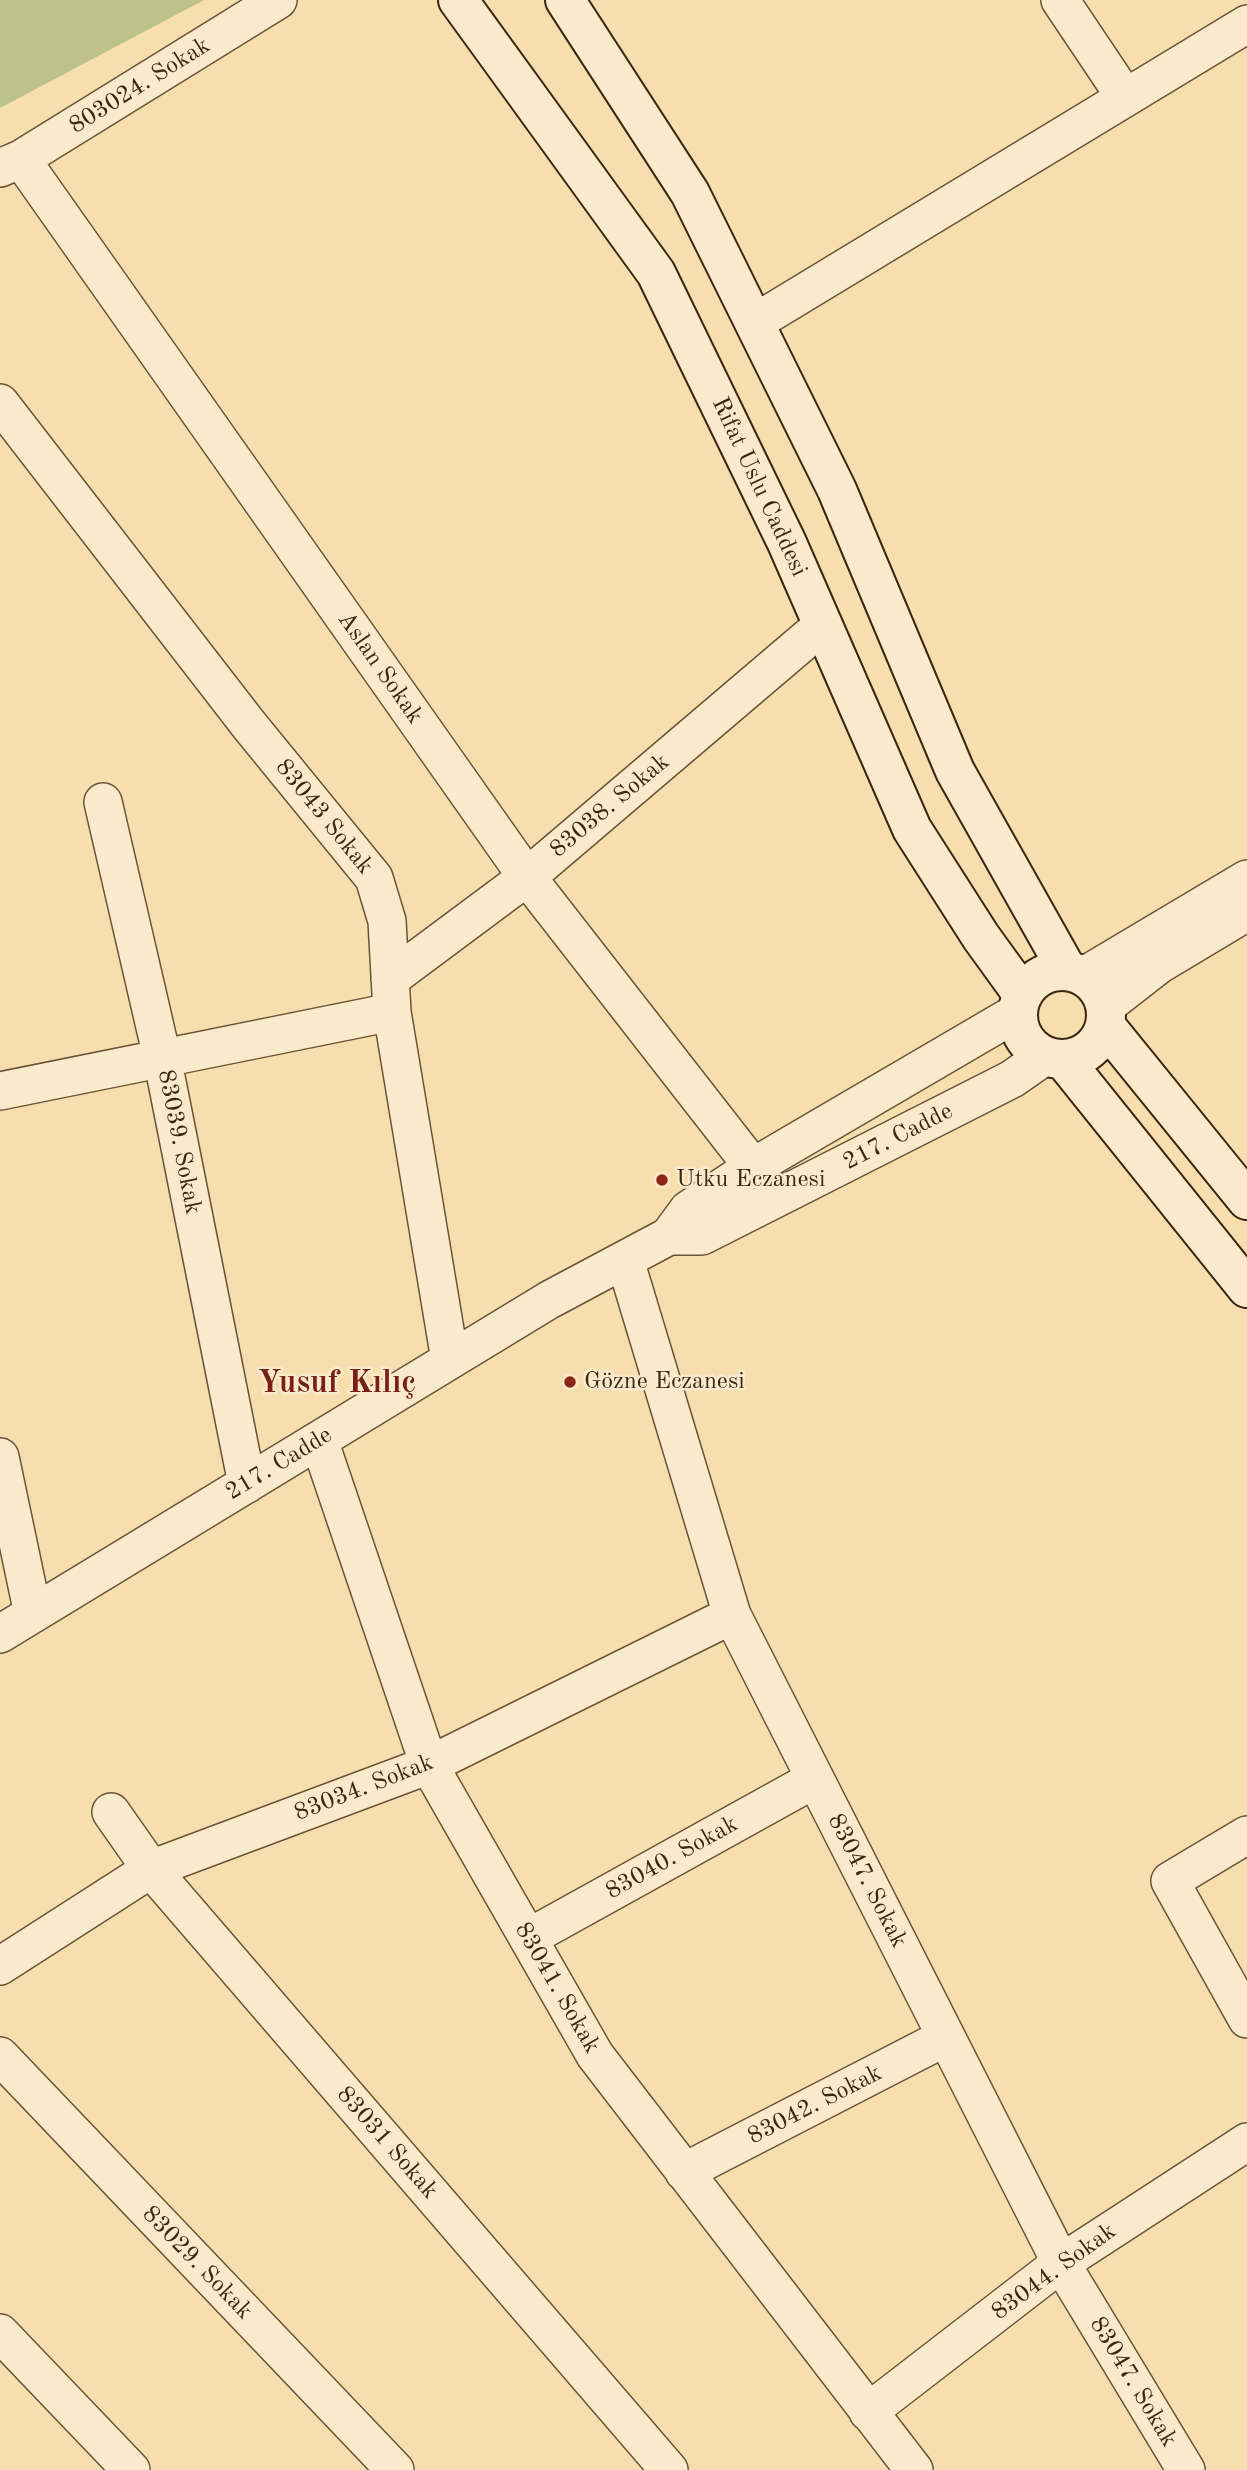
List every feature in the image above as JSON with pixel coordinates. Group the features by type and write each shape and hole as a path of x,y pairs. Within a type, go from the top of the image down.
{"main road":[{"name":"Rifat Uslu Caddesi","path":"458,0 656,273 823,625 912,829 1020,1003 1020,1030 1030,1046 1054,1057 1247,1289"},
{"path":"565,0 690,194 837,490 955,771 1075,973 1098,988 1106,1015 1247,1200"},
{"path":"1020,1003 1034,981 1049,972 1075,973"},
{"path":"1054,1057 1082,1054 1097,1042 1106,1015"}],"street":[{"name":"803024. Sokak","path":"11,164 278,0"},
{"path":"1060,0 1125,97"},
{"path":"754,323 1247,24"},
{"name":"Aslan Sokak","path":"11,164 527,877 753,1167"},
{"name":"83043 Sokak","path":"0,403 249,725 374,878 387,921 391,996 450,1360"},
{"name":"83038. Sokak","path":"391,996 823,625"},
{"name":"83039. Sokak","path":"103,802 162,1057 247,1484"},
{"path":"1075,973 1247,879"},
{"path":"1106,1015 1160,964 1247,912"},
{"path":"0,1091 162,1057 391,996"},
{"name":"217. Cadde","path":"0,1634 550,1300 625,1260 753,1167 1020,1003"},
{"name":"217. Cadde","path":"679,1223 702,1236 1054,1057"},
{"name":"83047. Sokak","path":"625,1260 732,1615 1061,2263 1186,2470"},
{"name":"83041. Sokak","path":"318,1440 429,1765 594,2054 914,2470"},
{"path":"0,1457 33,1614"},
{"name":"83034. Sokak","path":"0,1966 151,1869 429,1765 732,1615"},
{"name":"83040. Sokak","path":"528,1938 815,1779"},
{"name":"83031 Sokak","path":"111,1812 151,1869 669,2470"},
{"path":"1247,1835 1170,1881 1247,2019"},
{"name":"83042. Sokak","path":"684,2172 946,2037"},
{"name":"83029. Sokak","path":"0,2056 395,2470"},
{"name":"83044. Sokak","path":"868,2412 1061,2263 1247,2142"},
{"path":"0,2333 131,2470"}],"green space":[{"path":"0,0 204,0 0,108"}],"place":[{"name":"Utku Eczanesi","path":"662,1180"},
{"name":"Gözne Eczanesi","path":"570,1382"}],"district":[{"name":"Yusuf Kılıç","path":"337,1384"}]}
